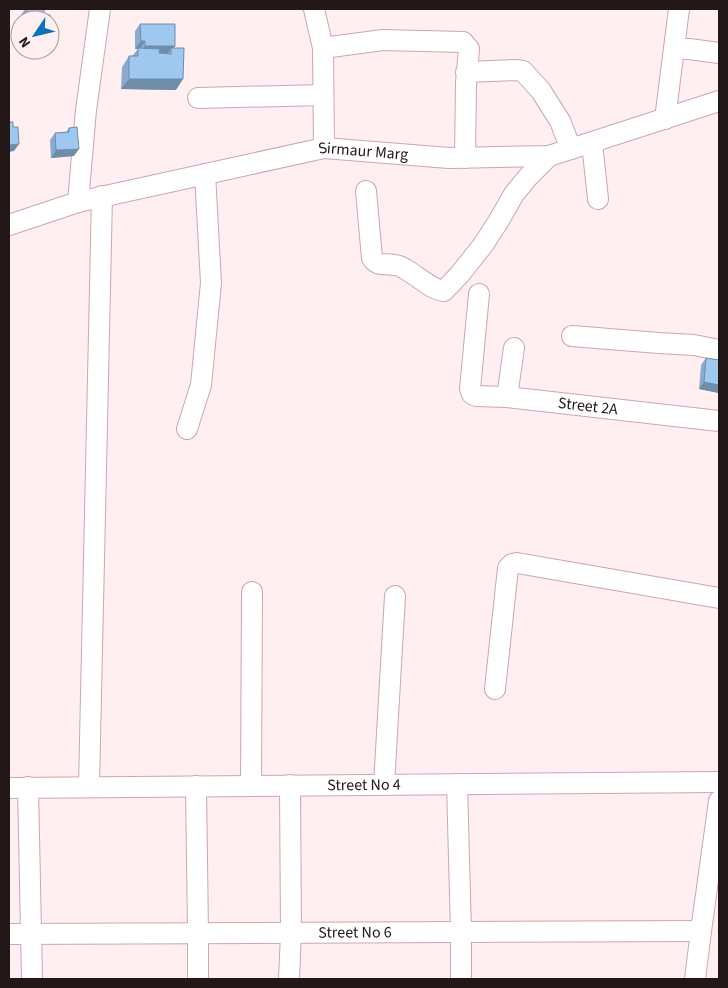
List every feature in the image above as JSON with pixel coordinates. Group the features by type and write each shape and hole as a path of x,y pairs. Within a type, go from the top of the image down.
{"street":[{"path":"78,202 86,110 100,9"},
{"path":"314,9 322,48 324,148"},
{"path":"665,119 678,9"},
{"path":"322,48 383,40 463,42 469,49 466,72 465,158"},
{"path":"674,49 719,53"},
{"path":"466,72 523,71 541,91 560,121 572,149"},
{"path":"198,98 323,95"},
{"name":"Sirmaur Marg","path":"9,225 102,196 324,148 449,158 549,156 719,101"},
{"path":"592,143 598,198"},
{"path":"366,191 372,258 374,261 378,264 404,268 431,286 444,291 483,245 514,194 549,156"},
{"path":"187,428 201,384 211,283 205,174"},
{"path":"89,787 102,196"},
{"name":"Street 2A","path":"479,294 470,389 472,394 476,396 507,397 719,422"},
{"path":"572,336 659,344 694,345 719,350"},
{"path":"507,397 514,348"},
{"path":"495,689 508,568 512,564 517,563 719,598"},
{"path":"250,786 252,592"},
{"path":"384,785 395,596"},
{"name":"Street No 4","path":"18,788 719,782"},
{"path":"457,784 461,979"},
{"path":"289,979 292,933 290,785"},
{"path":"196,786 198,979"},
{"path":"18,788 32,979"},
{"path":"695,979 719,801"},
{"name":"Street No 6","path":"9,934 700,932"}],"building":[{"path":"26,9 44,9 44,10"},
{"path":"140,24 175,24 175,46 145,46 145,41 141,41"},
{"path":"138,48 160,49 159,53 171,54 171,48 184,48 183,79 129,79 129,56 138,56"},
{"path":"9,122 13,122 13,127 18,127 19,144 9,145"},
{"path":"77,127 79,149 56,150 55,133 69,132 69,128"},
{"path":"706,358 719,360 719,385 704,382"}]}
